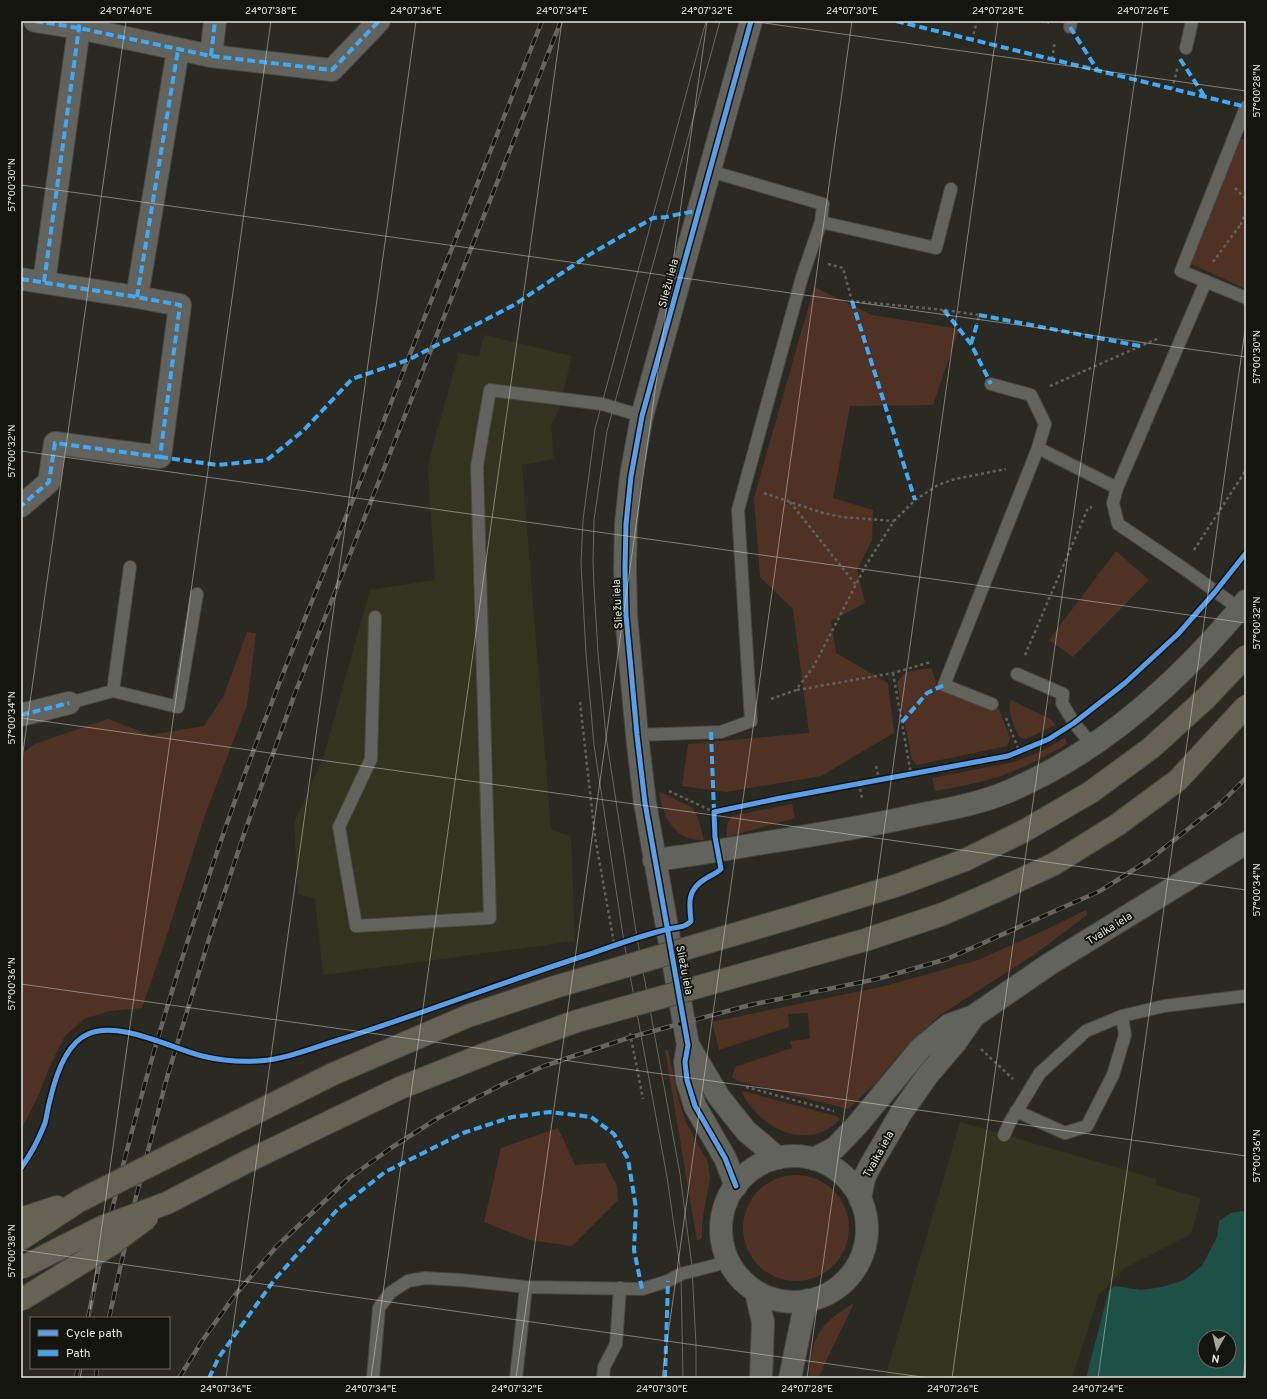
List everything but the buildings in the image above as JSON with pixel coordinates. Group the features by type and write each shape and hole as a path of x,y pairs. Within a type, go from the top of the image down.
{"main road":[{"path":"21,1239 79,1201 333,1074 468,1016 554,987 898,885 966,860 1024,832 1091,792 1152,748 1206,698 1246,656"},
{"path":"21,1268 102,1227 167,1203 248,1161 400,1088 488,1053 577,1021 865,940 943,914 996,891 1054,864 1117,825 1178,780 1246,706"},
{"path":"21,1219 44,1210 79,1201"},
{"path":"21,1300 112,1244 167,1203"}],"street":[{"path":"35,21 79,25 178,50 211,56 332,70 379,21"},
{"path":"211,56 215,21"},
{"name":"Sliežu iela","path":"736,1186 725,1158 696,1106 687,1080 685,1062 688,1045 654,860 645,803 637,735 626,615 626,524 631,476 642,416 751,21"},
{"path":"44,282 79,25"},
{"path":"137,297 178,50"},
{"path":"21,279 180,305 160,457 55,443 49,482 21,506"},
{"path":"654,860 862,828 973,803 1005,793 1038,778 1094,746 1172,681 1201,653 1243,605"},
{"path":"21,715 69,703"},
{"name":"Tvaika iela","path":"814,1159 835,1148 857,1125 920,1049 949,1025 974,1016 1048,965 1246,843"},
{"name":"Tvaika iela","path":"860,1199 864,1178 902,1112 927,1076 955,1043 974,1016"},
{"name":"Sliežu iela","path":"688,1045 719,1097 746,1130 778,1158"},
{"name":"Tvaika iela","path":"798,1156 814,1159 836,1169 853,1186 860,1199 866,1211 868,1230 864,1253 854,1273 837,1289 821,1297 791,1302 774,1300 756,1292 736,1274 727,1259 722,1245 721,1230 725,1206 736,1186 749,1172 765,1162 778,1158 798,1156"},
{"path":"756,1292 763,1322 761,1378"},
{"path":"790,1378 803,1315 808,1300"}],"lane":[{"path":"1186,48 1192,21"},
{"path":"1246,106 1243,122 1181,271 1246,298"},
{"path":"637,735 721,732 751,721 738,510 802,277 821,222 823,204 710,171"},
{"path":"821,222 936,248 951,189"},
{"path":"1206,281 1117,488 1112,503 1118,524 1183,568 1243,605"},
{"path":"991,384 1031,395 1045,424 1038,448 944,684 992,704"},
{"path":"375,617 371,759 339,827 356,926 490,918 477,466 490,390 602,404 642,416"},
{"path":"1038,448 1117,488"},
{"path":"113,691 130,567"},
{"path":"69,703 113,691 178,707 197,594"},
{"path":"1017,674 1063,694 1062,703 1074,724 1094,746"},
{"path":"1004,1135 1016,1111 1040,1073 1086,1031 1122,1016 1164,1006 1246,996"},
{"path":"1016,1111 1065,1133 1087,1126 1113,1075 1125,1035 1122,1016"},
{"path":"373,1378 379,1308 390,1293 408,1282 425,1278 461,1280 526,1287 642,1288 668,1281 681,1274 716,1265 727,1259"},
{"path":"516,1378 526,1287"},
{"path":"603,1378 604,1366 616,1344 620,1288"}],"path":[{"path":"972,40 978,21"},
{"path":"1052,59 1054,48"},
{"path":"1172,89 1176,72"},
{"path":"1206,281 1213,263 1241,224 1246,211"},
{"path":"1241,224 1246,226"},
{"path":"808,258 842,268 852,301 979,315 978,324"},
{"path":"1031,395 1187,326"},
{"path":"796,690 814,666 866,565 894,521 915,500 938,485 955,480 1030,465"},
{"path":"1183,568 1246,470"},
{"path":"744,487 823,513 842,517 894,521"},
{"path":"790,501 856,585"},
{"path":"1017,674 1088,508 1112,503"},
{"path":"750,707 796,690 893,673 934,662 950,668"},
{"path":"893,673 912,774"},
{"path":"580,702 596,836 615,945"},
{"path":"1013,754 1025,749"},
{"path":"876,766 879,780"},
{"path":"905,775 919,772"},
{"path":"872,781 886,778"},
{"path":"851,785 866,782"},
{"path":"859,783 862,798"},
{"path":"718,850 715,837 714,812 719,810"},
{"path":"630,1029 643,1099"},
{"path":"979,1047 1017,1083"},
{"path":"742,1087 846,1114 857,1125"}],"shaded area":[{"path":"1239,138 1246,140 1246,289 1189,263"},
{"path":"814,287 872,315 959,329 933,405 850,406 833,498 873,510 872,540 857,570 865,603 831,621 836,653 888,683 894,733 821,776 726,792 682,786 688,744 809,733 793,609 760,577 754,498"},
{"path":"484,335 572,356 558,413 551,424 554,459 522,465 551,830 571,836 575,941 323,975 315,899 298,894 294,823 323,758 370,590 435,580 428,468 431,452 459,353 479,357"},
{"path":"1116,551 1149,580 1073,657 1049,640"},
{"path":"247,632 256,633 247,705 205,815 142,1008 110,1011 84,1019 65,1036 21,1130 21,755 34,744 108,719 150,735 204,726 224,695"},
{"path":"931,668 938,688 958,698 999,709 1010,738 1007,746 917,765 912,760 897,682 906,672"},
{"path":"1011,700 1052,720 1055,725 1026,739 1019,737 1010,714"},
{"path":"1065,738 1067,744 1035,762 1010,773 976,783 935,791 932,778 1014,762 1040,752"},
{"path":"659,791 693,808 698,818 704,840 685,836 672,826 664,810"},
{"path":"792,804 795,818 727,837 727,826 732,816"},
{"path":"1086,910 1087,915 1038,952 939,1016 901,1052 875,1084 848,1109 738,1081 732,1077 735,1067 792,1048 790,1041 810,1039 808,1013 788,1014 789,1027 719,1050 712,1022 885,986 978,960"},
{"path":"665,1050 668,1050 679,1101 685,1120 708,1163 710,1179 702,1222 702,1238 697,1241"},
{"path":"742,1091 836,1116 840,1119 830,1128 819,1133 795,1135 772,1126 762,1118 746,1100"},
{"path":"960,1122 1157,1179 1155,1185 1201,1198 1191,1234 1123,1269 1099,1295 1072,1378 885,1378"},
{"path":"558,1128 575,1165 605,1163 617,1186 618,1200 572,1246 530,1240 484,1222 501,1148"},
{"path":"796,1175 816,1179 834,1190 845,1208 849,1228 845,1248 834,1266 816,1277 796,1281 776,1277 758,1266 747,1248 743,1228 747,1208 758,1190 776,1179"},
{"path":"854,1303 818,1378 809,1378 812,1352 819,1333 832,1318"}],"water":[{"path":"1242,1211 1246,1213 1246,1378 1086,1378 1109,1290 1115,1286 1141,1290 1162,1287 1184,1280 1202,1266 1217,1237 1219,1221 1231,1213"}],"tram line":[{"path":"683,1378 681,1274 667,1177 624,942 594,745 586,654 581,563 583,520 595,429 706,21"},
{"path":"696,1378 692,1266 680,1174 637,938 606,736 598,653 593,562 594,520 607,431 720,21"}],"railway":[{"path":"88,1317 116,1193 149,1070 186,947 226,826 288,661 542,21"},
{"path":"109,1317 136,1197 166,1081 208,942 245,831 294,696 561,21"},
{"path":"179,1378 202,1341 235,1295 277,1246 349,1178 391,1148 438,1118 501,1085 544,1066 631,1037 750,1005 877,979 947,959 1100,891 1149,860 1222,802 1246,778"},
{"path":"76,1378 78,1369"},
{"path":"96,1378 97,1369"}],"marked path":[{"path":"35,21 79,28 211,56 332,70 379,21"},
{"path":"44,282 80,21"},
{"path":"211,56 215,21"},
{"path":"896,21 1246,107 1246,105"},
{"path":"1070,27 1098,71"},
{"path":"137,297 178,50"},
{"path":"1180,59 1205,97"},
{"path":"160,457 218,465 267,460 303,431 352,379 408,360 514,305 589,255 653,218 666,217 699,210"},
{"path":"21,279 180,305 160,457 55,443 49,482 21,506"},
{"path":"852,301 915,500"},
{"path":"944,310 971,344 991,384"},
{"path":"979,315 1140,346"},
{"path":"971,344 977,324"},
{"path":"902,722 927,693 944,685"},
{"path":"21,715 69,703"},
{"path":"711,732 714,812"},
{"path":"209,1378 219,1357 275,1279 337,1210 385,1172 463,1133 512,1117 550,1112 591,1117 614,1134 628,1159 636,1208 634,1250 642,1289"},
{"path":"665,1378 668,1281"}],"cycle path":[{"path":"736,1186 725,1158 695,1106 687,1080 685,1062 688,1045 645,803 626,615 625,568 626,524 631,476 642,416 751,21"},
{"path":"21,1168 40,1135 45,1123 49,1103 62,1062 73,1045 88,1034 114,1030 145,1037 202,1056 222,1060 250,1061 280,1058 303,1052 378,1027 629,940 659,931 684,926 691,921 690,897 692,892 699,883 721,869 715,837 714,812 1008,756 1049,739 1074,723 1125,683 1178,634 1215,592 1246,553"}]}
